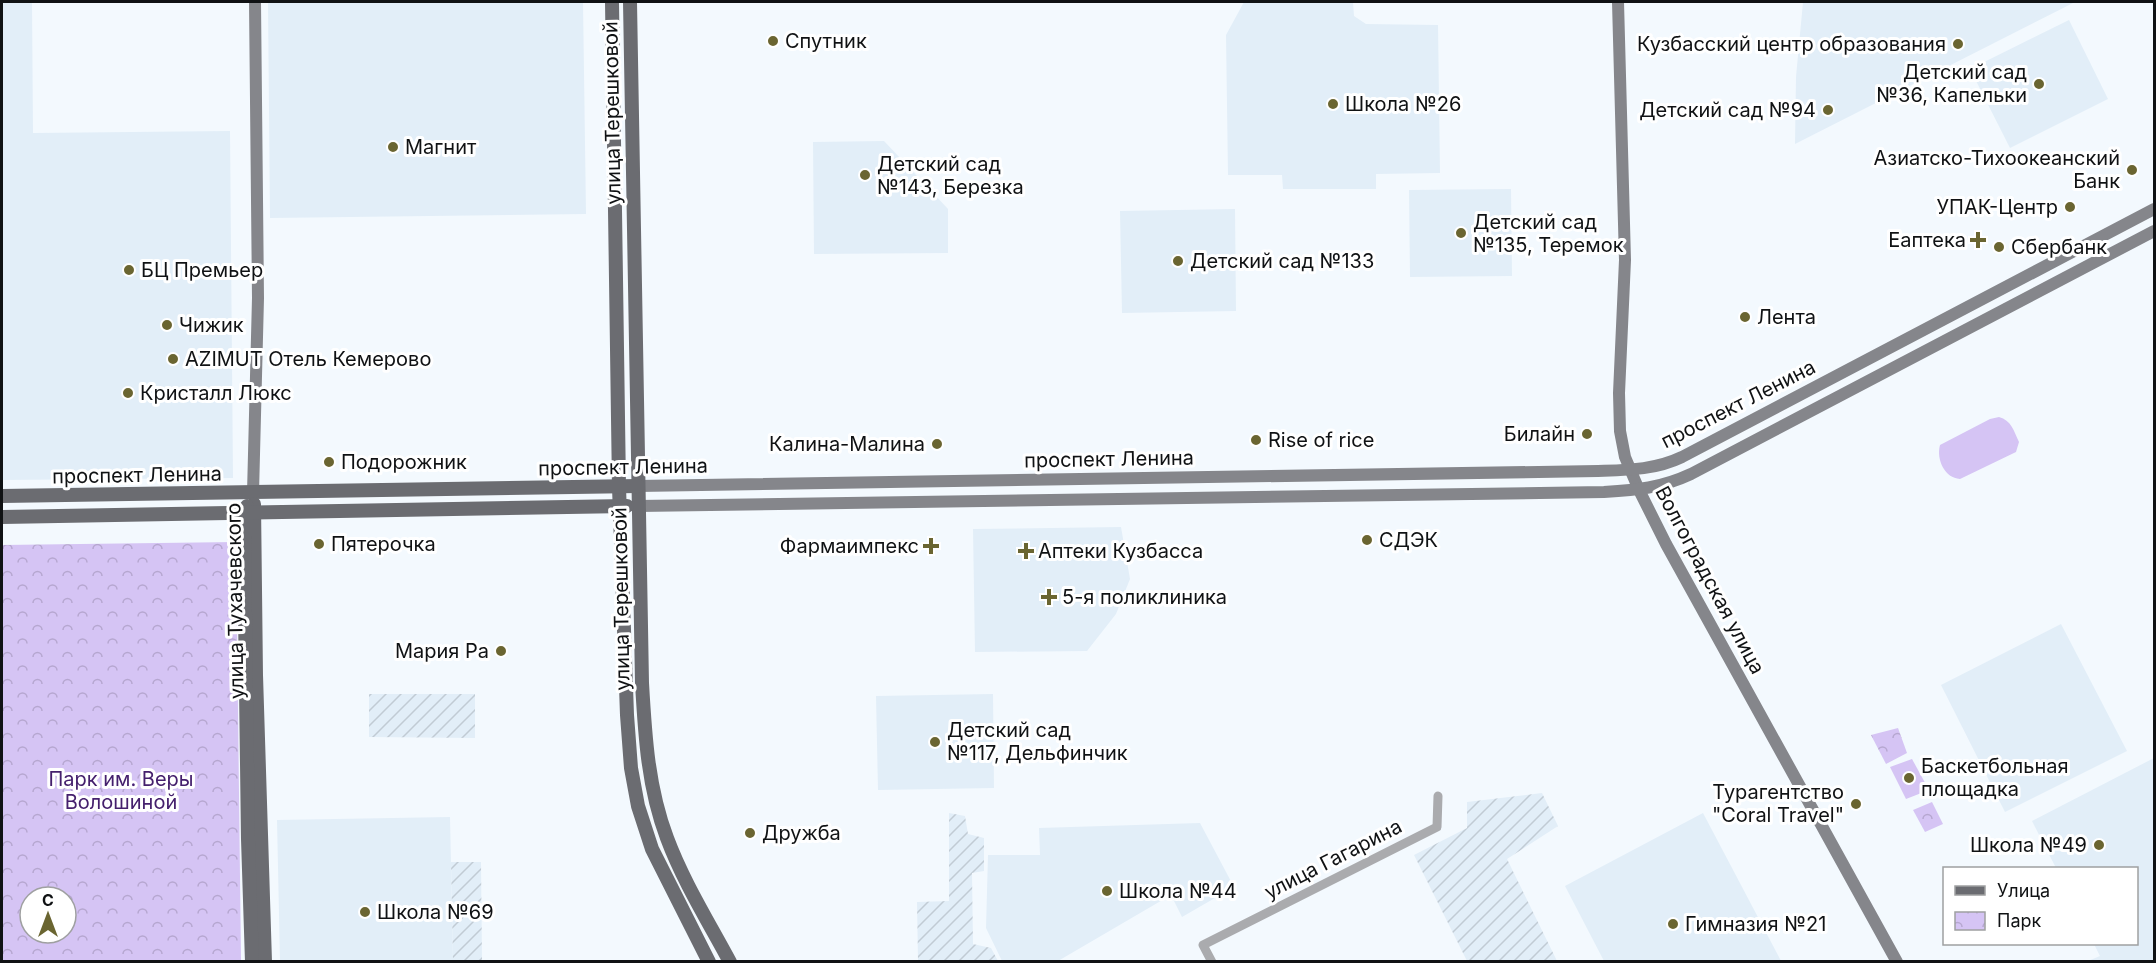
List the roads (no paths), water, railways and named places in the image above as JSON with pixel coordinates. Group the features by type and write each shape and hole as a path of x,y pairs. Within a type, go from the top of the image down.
{"main road":[{"path":"253,493 258,309 255,2"},
{"name":"улица Терешковой","path":"612,2 618,487 627,715 634,786 652,849 709,962"},
{"name":"улица Терешковой","path":"630,2 638,506 642,683 646,747 652,785 662,824 674,855 730,962"},
{"name":"Волгоградская улица","path":"1618,2 1625,260 1619,393 1620,431 1625,457 1639,490 1765,724 1869,907 1897,962"},
{"name":"проспект Ленина","path":"2,496 1630,470 1659,466 1682,457 2154,209"},
{"name":"проспект Ленина","path":"2,517 249,511 1639,490 1665,485 1691,474 2154,231"},
{"path":"955,501 961,490 993,480"},
{"name":"улица Тухачевского","path":"252,962 248,839 249,511 253,493"},
{"name":"улица Тухачевского","path":"249,511 265,962"}],"street":[{"name":"улица Гагарина","path":"1212,962 1203,945 1437,827 1438,796"}],"place":[{"name":"Спутник","path":"773,41"},
{"name":"Кузбасский центр образования","path":"1958,44"},
{"name":"Детский сад №36, Капельки","path":"2039,84"},
{"name":"Школа №26","path":"1333,104"},
{"name":"Детский сад №94","path":"1828,110"},
{"name":"Магнит","path":"393,147"},
{"name":"Азиатско-Тихоокеанский Банк","path":"2132,170"},
{"name":"Детский сад №143, Березка","path":"865,175"},
{"name":"УПАК-Центр","path":"2070,207"},
{"name":"Детский сад №135, Теремок","path":"1461,233"},
{"name":"Еаптека","path":"1978,240"},
{"name":"Сбербанк","path":"1999,247"},
{"name":"Детский сад №133","path":"1178,261"},
{"name":"БЦ Премьер","path":"129,270"},
{"name":"Лента","path":"1745,317"},
{"name":"Чижик","path":"167,325"},
{"name":"AZIMUT Отель Кемерово","path":"173,359"},
{"name":"Кристалл Люкс","path":"128,393"},
{"name":"Билайн","path":"1587,434"},
{"name":"Rise of rice","path":"1256,440"},
{"name":"Калина-Малина","path":"937,444"},
{"name":"Подорожник","path":"329,462"},
{"name":"СДЭК","path":"1367,540"},
{"name":"Пятерочка","path":"319,544"},
{"name":"Фармаимпекс","path":"931,546"},
{"name":"Аптеки Кузбасса","path":"1026,551"},
{"name":"5-я поликлиника","path":"1049,597"},
{"name":"Мария Ра","path":"501,651"},
{"name":"Детский сад №117, Дельфинчик","path":"935,742"},
{"name":"Баскетбольная площадка","path":"1909,778"},
{"name":"Турагентство \"Coral Travel\"","path":"1856,804"},
{"name":"Дружба","path":"750,833"},
{"name":"Школа №49","path":"2099,845"},
{"name":"Школа №44","path":"1107,891"},
{"name":"Школа №69","path":"365,912"},
{"name":"Гимназия №21","path":"1673,924"}],"park label":[{"name":"Парк им. Веры Волошиной","path":"121,790"}]}
